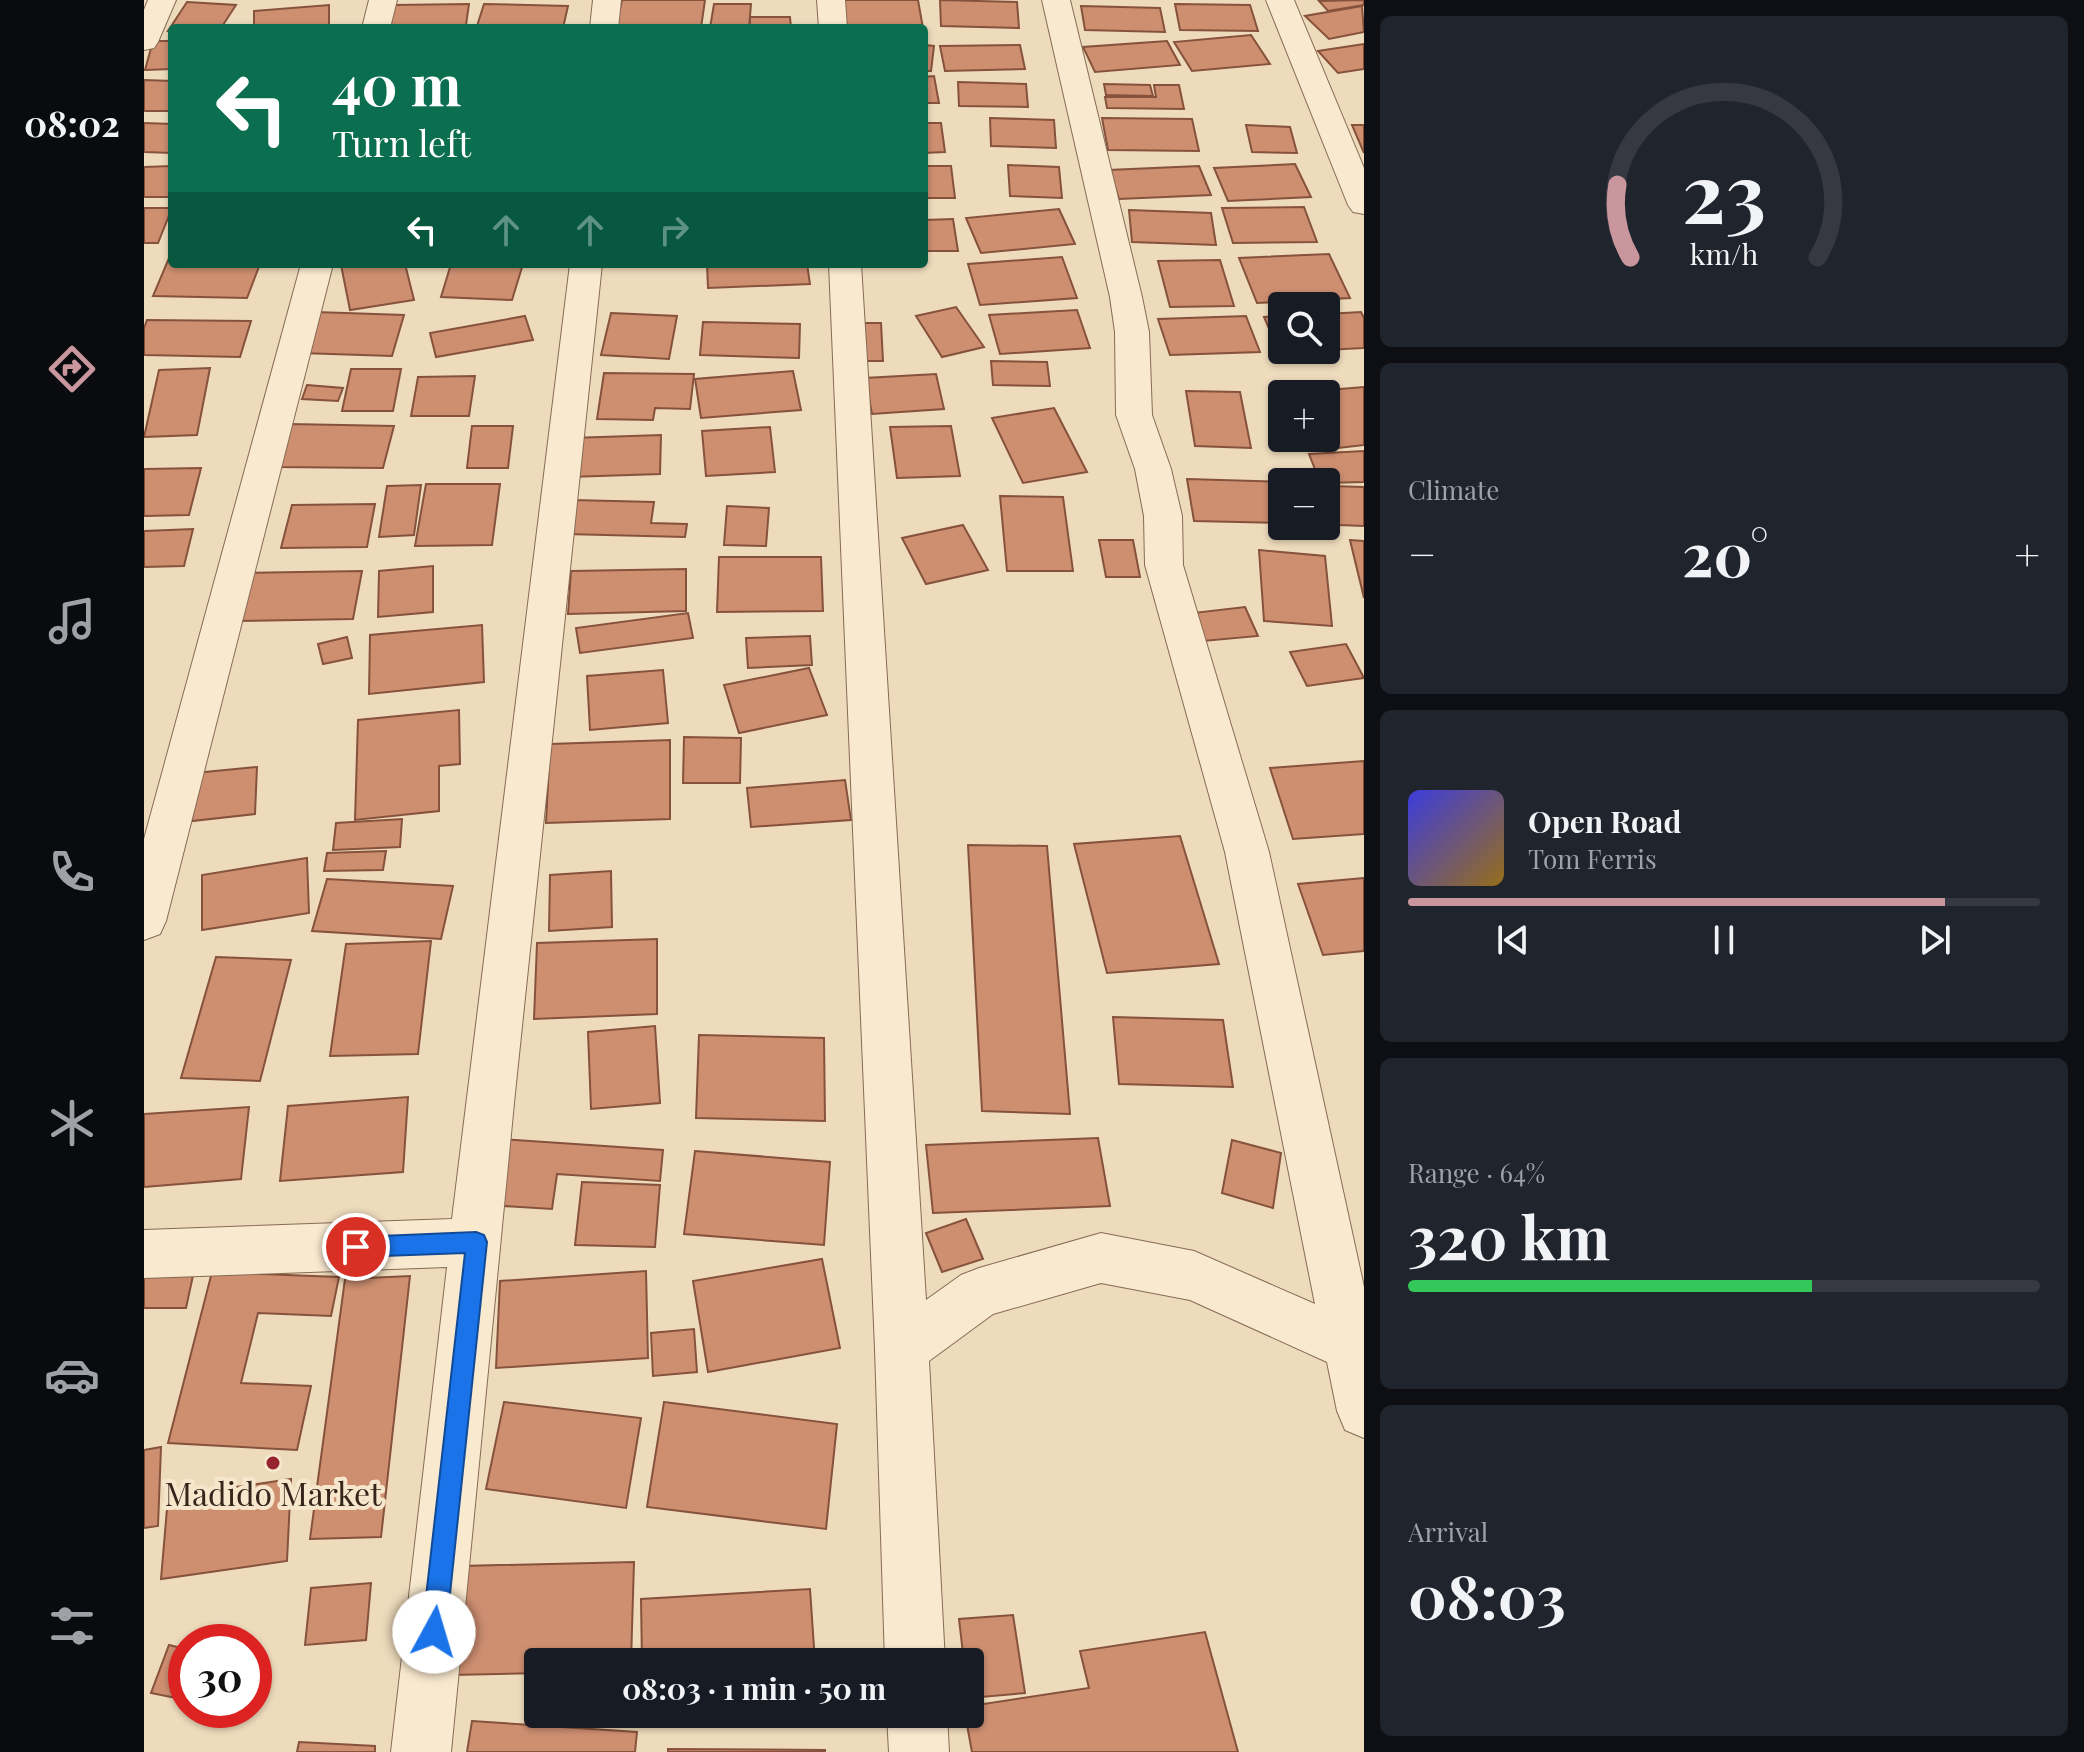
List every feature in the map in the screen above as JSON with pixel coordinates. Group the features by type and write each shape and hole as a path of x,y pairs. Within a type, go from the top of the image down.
{"street":[{"path":"144,42 162,0"},
{"path":"377,24 383,0"},
{"path":"604,24 607,0"},
{"path":"831,0 833,24"},
{"path":"1056,0 1126,297 1132,332 1134,415 1153,469 1163,516 1164,565 1247,852 1364,1411"},
{"path":"1280,0 1364,205"},
{"path":"144,921 316,268"},
{"path":"421,1752 586,268"},
{"path":"845,268 902,1349 914,1648"},
{"path":"144,1254 476,1242"},
{"path":"902,1349 979,1293 1101,1258 1194,1276 1351,1346"},
{"path":"918,1728 919,1752"}],"building":[{"path":"622,0 705,0 702,24 617,24"},
{"path":"840,0 918,0 922,24 843,24"},
{"path":"940,0 1017,2 1019,28 941,26"},
{"path":"1364,0 1364,5 1328,11 1319,1"},
{"path":"187,2 236,5 224,24 173,24"},
{"path":"469,4 466,24 389,24 393,5"},
{"path":"484,4 568,6 564,24 478,24"},
{"path":"714,4 751,4 749,24 711,24"},
{"path":"1175,4 1250,5 1258,31 1180,30"},
{"path":"329,5 329,24 254,24 254,11"},
{"path":"1081,6 1160,8 1165,32 1085,30"},
{"path":"1362,6 1364,32 1329,39 1305,16"},
{"path":"750,17 790,17 791,24 750,24"},
{"path":"1251,35 1270,64 1192,71 1174,42"},
{"path":"153,41 168,41 168,69 145,70"},
{"path":"1167,41 1180,65 1095,72 1083,47"},
{"path":"1364,44 1364,69 1338,73 1318,51"},
{"path":"928,45 934,46 931,71 928,71"},
{"path":"1020,45 1025,69 945,71 940,46"},
{"path":"934,76 939,103 928,103 928,77"},
{"path":"144,80 168,81 168,111 144,111"},
{"path":"958,82 1026,84 1028,107 959,106"},
{"path":"1104,84 1150,85 1153,96 1106,95"},
{"path":"1154,85 1179,85 1184,109 1107,108 1105,97 1156,97"},
{"path":"990,118 1054,120 1056,148 991,146"},
{"path":"1102,118 1192,119 1199,151 1108,150"},
{"path":"144,123 168,124 168,153 144,152"},
{"path":"928,123 941,123 945,152 928,153"},
{"path":"1246,125 1290,127 1297,153 1252,152"},
{"path":"1352,125 1364,125 1364,153"},
{"path":"1295,164 1311,197 1228,201 1214,168"},
{"path":"1008,165 1059,167 1062,198 1010,196"},
{"path":"168,166 168,197 144,197 144,167"},
{"path":"928,166 951,166 955,198 928,198"},
{"path":"1199,166 1211,195 1119,199 1109,170"},
{"path":"1304,207 1317,242 1233,243 1222,208"},
{"path":"144,208 168,208 168,218 158,243 144,243"},
{"path":"1059,209 1075,244 981,253 966,218"},
{"path":"1129,210 1211,213 1216,245 1132,242"},
{"path":"953,219 958,251 928,251 928,220"},
{"path":"1329,254 1350,298 1340,299 1340,292 1268,292 1268,302 1257,303 1239,258"},
{"path":"1062,257 1077,298 980,305 968,264"},
{"path":"168,260 168,268 258,268 247,298 153,296"},
{"path":"1220,260 1234,306 1170,307 1158,261"},
{"path":"342,268 406,268 414,300 350,310"},
{"path":"450,268 522,268 512,300 441,297"},
{"path":"707,268 808,268 810,284 708,288"},
{"path":"956,307 984,347 942,357 916,316"},
{"path":"1077,310 1090,348 1000,354 989,315"},
{"path":"315,312 404,315 392,356 301,353"},
{"path":"1361,312 1364,318 1364,348 1340,349 1340,313"},
{"path":"611,313 677,316 669,359 601,355"},
{"path":"525,316 533,340 436,357 430,333"},
{"path":"1246,316 1260,352 1170,355 1158,319"},
{"path":"147,320 251,321 240,357 144,355"},
{"path":"703,322 800,324 799,358 700,355"},
{"path":"858,323 881,323 883,361 860,361"},
{"path":"991,361 1047,362 1050,386 993,385"},
{"path":"210,368 197,435 144,437 159,370"},
{"path":"351,369 401,369 393,411 342,411"},
{"path":"793,371 801,410 701,418 695,379"},
{"path":"604,373 694,374 690,409 655,408 653,420 597,419"},
{"path":"936,374 944,409 872,414 865,378"},
{"path":"475,376 469,416 411,416 418,377"},
{"path":"307,385 343,388 338,401 302,399"},
{"path":"1364,387 1364,445 1340,448 1340,389"},
{"path":"1186,391 1240,392 1251,448 1195,446"},
{"path":"1054,408 1087,472 1023,483 992,418"},
{"path":"289,424 394,426 383,468 276,467"},
{"path":"472,426 513,426 508,468 467,468"},
{"path":"951,426 960,476 897,478 890,427"},
{"path":"770,427 775,472 706,476 702,431"},
{"path":"661,435 660,474 569,477 571,438"},
{"path":"1364,451 1364,482 1340,483 1340,468 1314,468 1309,454"},
{"path":"201,468 189,515 144,516 144,469"},
{"path":"1187,479 1268,481 1268,523 1194,521"},
{"path":"426,484 500,484 492,545 415,546"},
{"path":"421,485 414,535 379,537 387,486"},
{"path":"1340,486 1364,487 1364,526 1340,525"},
{"path":"1000,496 1063,497 1073,571 1007,571"},
{"path":"572,500 654,502 651,523 687,524 685,537 566,534"},
{"path":"375,504 367,547 281,548 292,505"},
{"path":"727,506 769,508 766,546 724,545"},
{"path":"963,525 988,570 926,584 902,538"},
{"path":"193,529 184,566 144,567 144,531"},
{"path":"1099,540 1133,540 1140,577 1106,577"},
{"path":"1350,540 1364,541 1364,598"},
{"path":"1259,550 1325,556 1332,626 1264,621"},
{"path":"719,557 821,557 823,611 717,612"},
{"path":"433,566 433,612 378,617 379,571"},
{"path":"686,569 686,611 568,614 571,571"},
{"path":"362,571 353,619 235,621 246,573"},
{"path":"1245,607 1258,636 1203,641 1193,613"},
{"path":"688,613 693,638 580,653 576,628"},
{"path":"482,625 484,682 369,694 370,635"},
{"path":"810,636 812,665 748,668 746,638"},
{"path":"347,637 352,658 323,664 318,644"},
{"path":"1346,644 1364,678 1307,686 1290,652"},
{"path":"809,668 827,715 739,733 724,685"},
{"path":"663,670 668,723 590,730 587,676"},
{"path":"459,710 460,764 439,766 439,811 355,820 358,720"},
{"path":"684,737 741,738 740,783 683,783"},
{"path":"670,740 670,819 546,823 550,744"},
{"path":"1364,761 1364,834 1293,839 1270,768"},
{"path":"257,767 255,814 192,821 195,773"},
{"path":"845,780 851,820 751,827 747,788"},
{"path":"402,819 400,847 333,850 336,823"},
{"path":"1180,836 1219,964 1107,973 1074,844"},
{"path":"968,845 1047,846 1070,1114 982,1111"},
{"path":"386,851 383,870 324,871 327,853"},
{"path":"307,858 309,913 202,930 202,875"},
{"path":"611,871 612,927 549,931 550,875"},
{"path":"1364,878 1364,951 1323,955 1298,884"},
{"path":"327,879 453,886 441,939 312,931"},
{"path":"657,939 657,1014 534,1019 537,943"},
{"path":"431,941 418,1054 330,1056 346,944"},
{"path":"216,957 291,960 260,1081 181,1078"},
{"path":"1113,1017 1223,1020 1233,1087 1119,1084"},
{"path":"655,1026 660,1103 591,1109 588,1032"},
{"path":"699,1035 824,1038 825,1121 696,1118"},
{"path":"408,1097 403,1172 280,1181 288,1106"},
{"path":"249,1107 241,1179 144,1187 144,1114"},
{"path":"1098,1138 1110,1206 933,1213 926,1145"},
{"path":"500,1139 663,1150 660,1181 557,1174 552,1209 488,1205"},
{"path":"1232,1140 1281,1153 1273,1208 1222,1193"},
{"path":"695,1151 830,1162 824,1245 684,1234"},
{"path":"582,1182 660,1185 655,1247 575,1245"},
{"path":"966,1219 983,1259 942,1272 926,1233"},
{"path":"822,1259 840,1348 708,1372 693,1281"},
{"path":"144,1271 194,1271 186,1308 144,1308"},
{"path":"646,1271 648,1358 496,1368 500,1281"},
{"path":"212,1272 339,1277 331,1316 258,1313 241,1383 311,1386 297,1450 168,1443"},
{"path":"410,1276 381,1537 310,1539 345,1279"},
{"path":"694,1329 697,1372 653,1376 651,1333"},
{"path":"504,1402 641,1418 626,1508 486,1489"},
{"path":"664,1402 837,1424 826,1529 647,1507"},
{"path":"161,1447 158,1526 144,1528 144,1450"},
{"path":"291,1479 287,1561 161,1579 168,1497"},
{"path":"634,1562 631,1648 524,1648 524,1673 451,1675 461,1566"},
{"path":"371,1583 366,1640 305,1645 311,1588"},
{"path":"810,1589 814,1648 642,1648 641,1599"},
{"path":"1013,1615 1025,1693 984,1697 984,1648 962,1648 959,1619"},
{"path":"1205,1632 1238,1752 972,1752 968,1728 984,1728 984,1704 1089,1688 1080,1651"},
{"path":"168,1648 168,1696 151,1693"},
{"path":"472,1721 524,1724 524,1728 637,1732 635,1752 467,1752"},
{"path":"299,1742 375,1746 375,1752 297,1752"},
{"path":"668,1749 825,1750 825,1752 668,1752"}],"place":[{"name":"Madido Market","path":"273,1463"}],"route":[{"path":"356,1247 476,1242 434,1632"}]}
